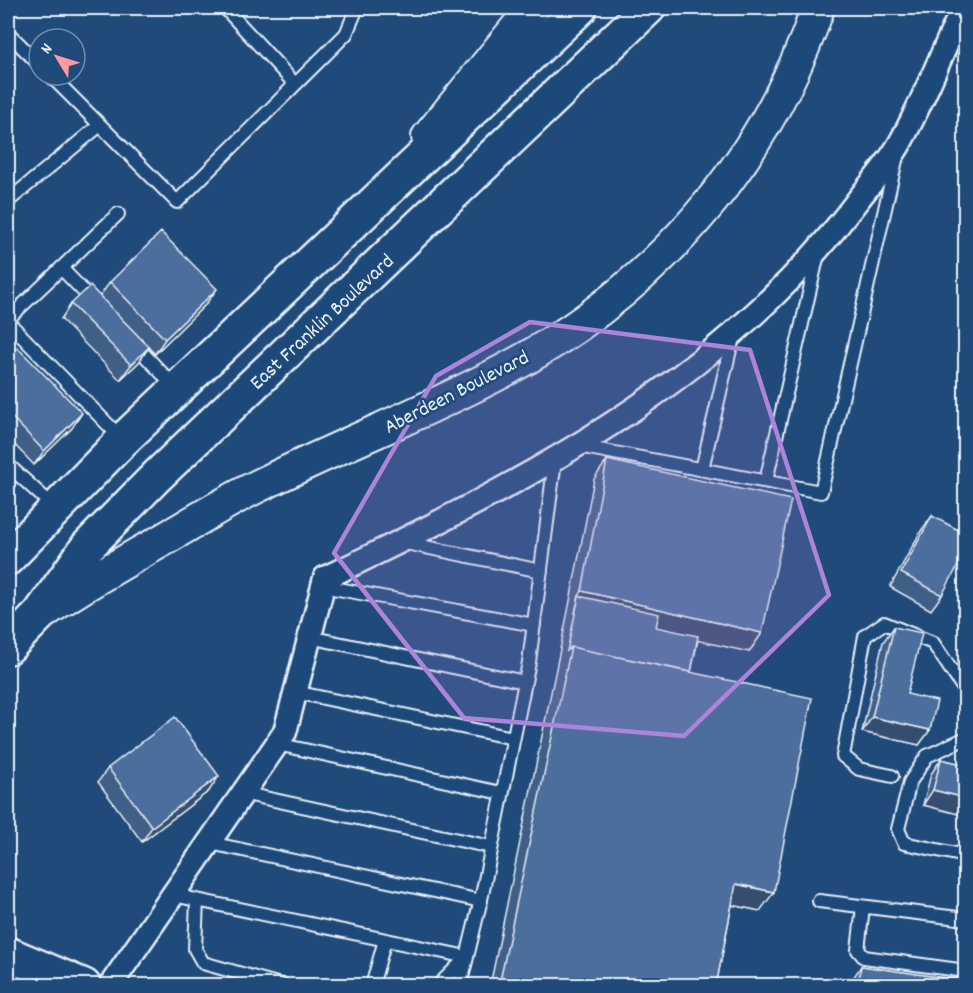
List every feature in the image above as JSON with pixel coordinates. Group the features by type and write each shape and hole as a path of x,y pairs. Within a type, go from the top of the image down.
{"main road":[{"path":"372,205 533,8"},
{"path":"8,558 123,440 580,8"},
{"name":"East Franklin Boulevard","path":"8,647 40,615 88,546 157,476 648,8"},
{"name":"Aberdeen Boulevard","path":"40,615 84,584 252,489 504,371 573,328 632,285 692,225 725,187 785,89 818,8"},
{"path":"8,954 84,986"}],"street":[{"path":"110,986 285,732 325,578 489,498 555,460 662,392 735,331 819,251 899,145 963,8"}],"lane":[{"path":"225,8 295,84"},
{"path":"62,87 177,202 346,34 357,8"},
{"path":"8,33 27,52"},
{"path":"8,201 100,125"},
{"path":"578,446 821,492 899,145"},
{"path":"118,214 8,320 123,440"},
{"path":"766,481 819,251"},
{"path":"61,268 100,309"},
{"path":"702,469 735,331"},
{"path":"123,333 178,390"},
{"path":"460,986 481,901 525,682 555,460"},
{"path":"8,465 56,508"},
{"path":"399,542 541,571"},
{"path":"322,586 534,625"},
{"path":"892,776 860,769 843,756 865,636 884,623 933,643 962,686 966,686"},
{"path":"309,637 525,682"},
{"path":"295,692 513,738"},
{"path":"966,738 927,756 910,782 898,830 904,843 966,856"},
{"path":"277,744 501,793"},
{"path":"242,794 491,847"},
{"path":"210,843 481,901"},
{"path":"173,895 467,957"},
{"path":"197,900 195,950 203,963 284,986"},
{"path":"819,901 966,919"},
{"path":"863,907 858,950 864,957 966,971"},
{"path":"372,986 385,940"},
{"path":"438,986 467,957"}],"highlighted area":[{"path":"530,322 750,350 829,595 684,736 464,718 334,553 436,376"}],"building":[{"path":"161,232 217,289 165,339 110,282"},
{"path":"90,286 149,347 131,365 71,304"},
{"path":"17,347 82,413 44,451 8,413 8,356"},
{"path":"607,460 791,500 762,633 582,591"},
{"path":"932,516 966,534 966,551 942,595 901,573"},
{"path":"579,596 659,614 656,627 698,636 691,672 571,647 567,651"},
{"path":"894,627 922,633 907,694 937,701 930,730 872,717"},
{"path":"571,647 812,698 774,892 736,884 716,986 499,986"},
{"path":"175,717 219,776 152,827 108,768"},
{"path":"941,759 966,765 966,798 933,790"},
{"path":"861,966 966,981 966,986 858,986"}]}
